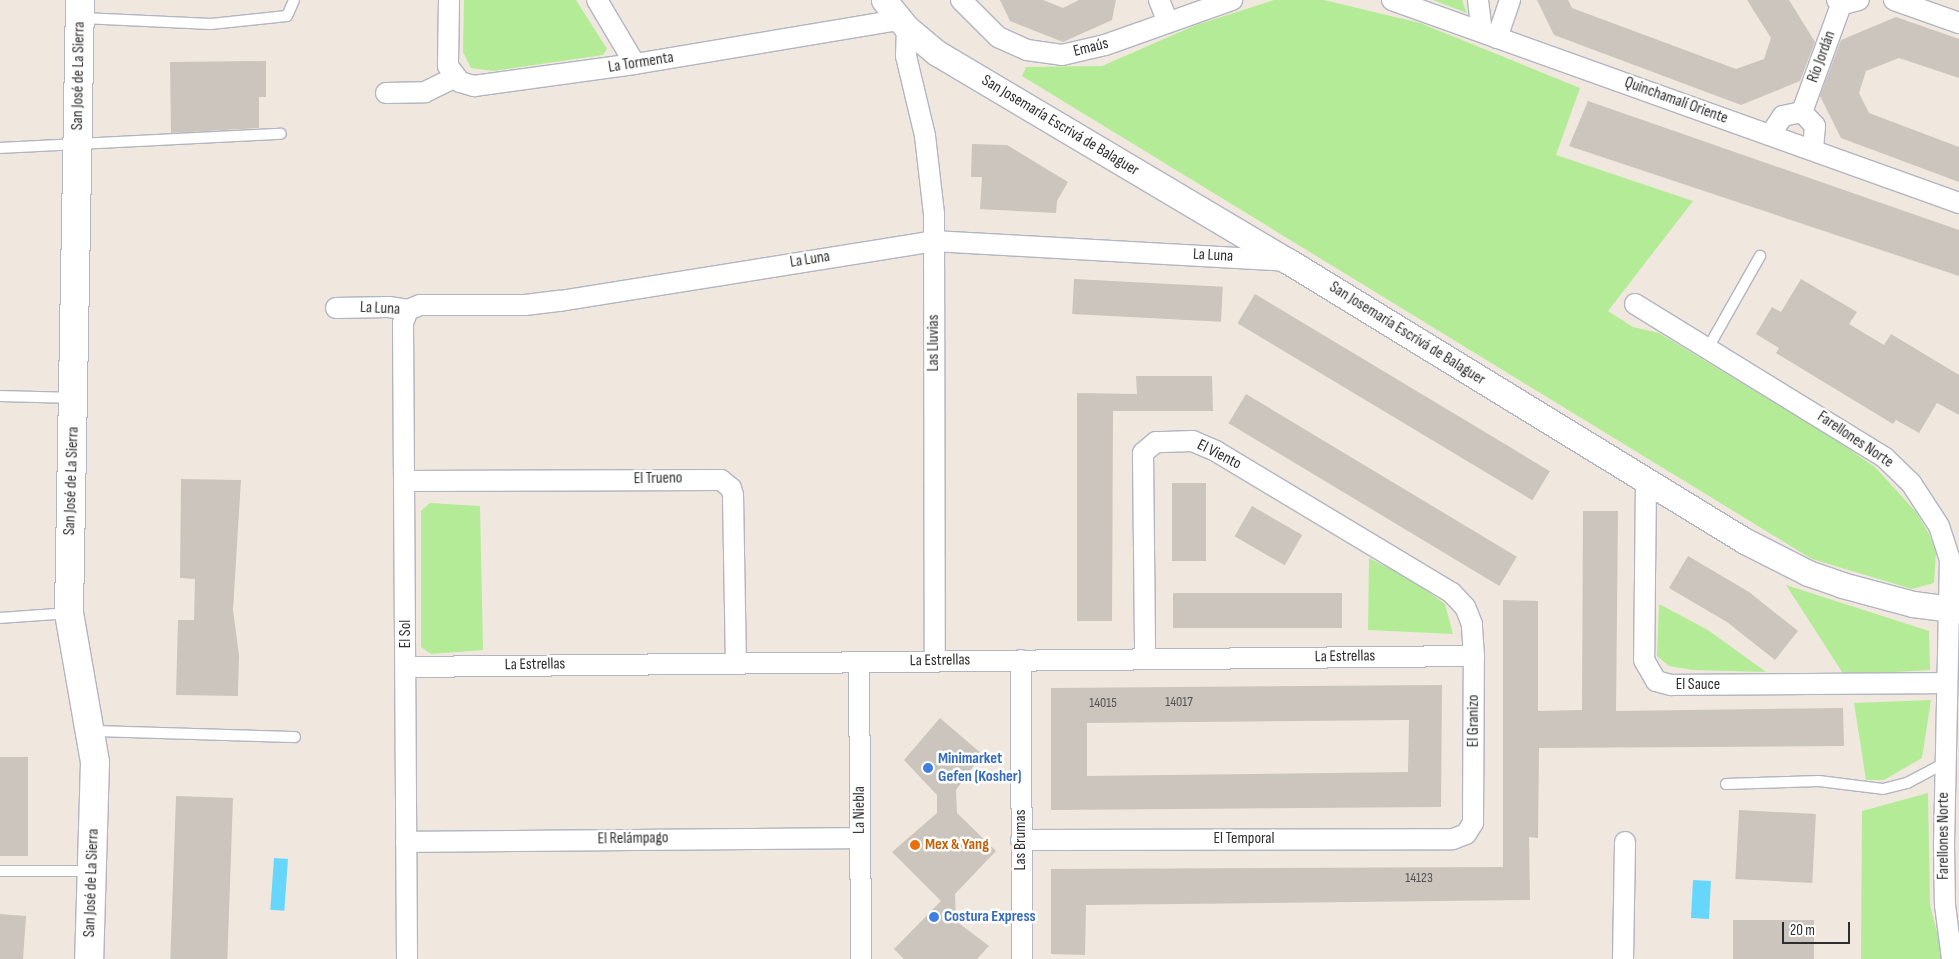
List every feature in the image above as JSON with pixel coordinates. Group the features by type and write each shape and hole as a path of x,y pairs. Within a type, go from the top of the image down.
{"main road":[{"name":"San José de La Sierra","path":"80,9 75,398 69,613 91,731 96,790 89,959"}],"street":[{"path":"386,93 425,92 454,78 447,60 449,0"},
{"path":"597,0 635,64"},
{"name":"San Josemaría Escrivá de Balaguer","path":"884,0 903,24 953,62 1288,261 1746,541 1808,573 1877,596 1954,610"},
{"name":"Emaús","path":"961,0 998,37 1027,50 1062,55 1105,46 1232,0"},
{"path":"1159,0 1168,22"},
{"name":"Quinchamalí Oriente","path":"1392,0 1959,203"},
{"path":"1478,0 1490,35"},
{"path":"1490,35 1510,0"},
{"path":"1894,0 1959,23"},
{"name":"Río Jordán","path":"1802,112 1846,1"},
{"name":"La Tormenta","path":"454,78 474,86 903,24"},
{"name":"Las Lluvias","path":"903,24 906,56 930,169 934,241 935,661"},
{"path":"1770,134 1783,116 1802,112 1815,126 1814,150"},
{"name":"La Luna","path":"336,308 389,307 408,310 420,305 525,305 934,241 1288,261"},
{"name":"Farellones Norte","path":"1635,304 1870,447 1911,483 1939,526 1950,558 1954,610 1946,683 1945,763 1951,843 1944,905 1952,959"},
{"name":"El Sol","path":"407,959 406,481 403,322 408,310"},
{"name":"El Viento","path":"1145,659 1142,459 1146,447 1156,442 1193,441 1216,451 1452,593 1465,607"},
{"name":"El Trueno","path":"406,481 721,480 731,488 733,495 736,663"},
{"name":"El Sauce","path":"1646,481 1644,660 1656,681 1671,685 1946,683"},
{"name":"El Granizo","path":"1465,607 1472,624 1474,656 1474,817 1466,834"},
{"name":"La Estrellas","path":"406,667 1474,656"},
{"name":"Las Brumas","path":"1021,660 1022,959"},
{"name":"La Niebla","path":"859,662 861,959"},
{"name":"El Temporal","path":"1021,840 1453,838 1466,834"},
{"name":"El Relámpago","path":"406,842 860,838"},
{"path":"1623,959 1625,842"}],"lane":[{"path":"80,9 211,24 287,16 294,0"},
{"path":"0,148 280,134"},
{"path":"1708,348 1760,256"},
{"path":"0,396 75,398"},
{"path":"0,618 69,613"},
{"path":"91,731 295,738"},
{"path":"1726,784 1819,781 1883,789 1907,783 1945,763"},
{"path":"0,871 92,871"}],"green space":[{"path":"464,0 576,0 607,49 603,55 493,71 471,68 463,52"},
{"path":"1274,0 1324,0 1420,23 1580,88 1556,155 1693,201 1608,311 1633,327 1659,333 1831,437 1875,467 1916,512 1929,534 1936,552 1934,583 1912,589 1812,559 1022,76 1026,67 1102,66 1196,25"},
{"path":"1433,0 1462,0 1467,13"},
{"path":"430,503 480,506 483,650 431,654 421,647 421,511"},
{"path":"1369,558 1410,579 1445,604 1453,634 1368,630"},
{"path":"1786,585 1929,631 1930,670 1844,675"},
{"path":"1659,604 1708,630 1766,672 1693,670 1669,666 1657,656"},
{"path":"1931,700 1922,758 1884,780 1866,780 1854,703"},
{"path":"1928,793 1930,905 1944,959 1861,959 1862,811"}],"water":[{"path":"274,858 288,859 284,911 270,910"},
{"path":"1693,880 1711,881 1709,919 1691,918"}],"building":[{"path":"1000,0 1043,0 1063,8 1079,0 1116,0 1112,20 1063,42 1010,21"},
{"path":"1537,0 1568,0 1572,8 1736,69 1764,59 1771,38 1747,0 1789,0 1815,42 1800,81 1741,105 1554,35"},
{"path":"1896,17 1959,39 1959,78 1899,58 1866,71 1859,93 1869,113 1959,147 1959,182 1841,138 1820,96 1841,40"},
{"path":"266,61 266,97 259,97 259,128 171,133 170,62"},
{"path":"1588,101 1959,230 1959,276 1569,146"},
{"path":"972,144 1007,145 1068,182 1057,201 1056,213 980,209 982,177 971,177"},
{"path":"1074,279 1223,287 1221,322 1072,314"},
{"path":"1801,279 1857,312 1849,324 1884,345 1891,334 1959,375 1959,415 1937,403 1919,433 1896,420 1893,424 1776,353 1779,348 1756,334 1772,307 1781,312"},
{"path":"1255,294 1550,471 1532,500 1237,323"},
{"path":"1136,376 1212,376 1213,411 1113,411 1112,621 1077,621 1077,393 1137,394"},
{"path":"1246,394 1517,557 1499,586 1228,423"},
{"path":"181,479 241,480 233,610 239,655 238,696 176,695 178,620 194,620 195,579 180,578"},
{"path":"1172,483 1206,483 1206,561 1172,561"},
{"path":"1252,506 1302,535 1285,565 1234,536"},
{"path":"1583,511 1618,511 1616,711 1843,708 1844,746 1539,748 1538,838 1529,837 1530,900 1086,905 1085,955 1051,954 1051,869 1503,867 1503,600 1538,601 1538,711 1582,710"},
{"path":"1688,556 1749,592 1798,631 1775,660 1727,622 1669,588"},
{"path":"1173,593 1342,593 1342,628 1173,628"},
{"path":"1442,685 1441,807 1051,810 1051,688","holes":["1409,720 1408,772 1087,776 1087,723"]},
{"path":"940,718 982,754 956,790 957,813 996,851 955,894 956,921 989,946 977,959 904,959 894,949 941,901 892,852 937,813 937,795 904,760"},
{"path":"0,757 28,757 28,856 0,856"},
{"path":"176,796 233,798 227,959 170,959"},
{"path":"1739,810 1816,814 1812,883 1735,879"},
{"path":"0,914 26,916 23,959 0,959"},
{"path":"1733,920 1814,920 1814,959 1733,959"}],"place":[{"name":"Minimarket Gefen (Kosher)","path":"928,768"},
{"name":"Mex & Yang","path":"915,845"},
{"name":"Costura Express","path":"934,917"}]}
